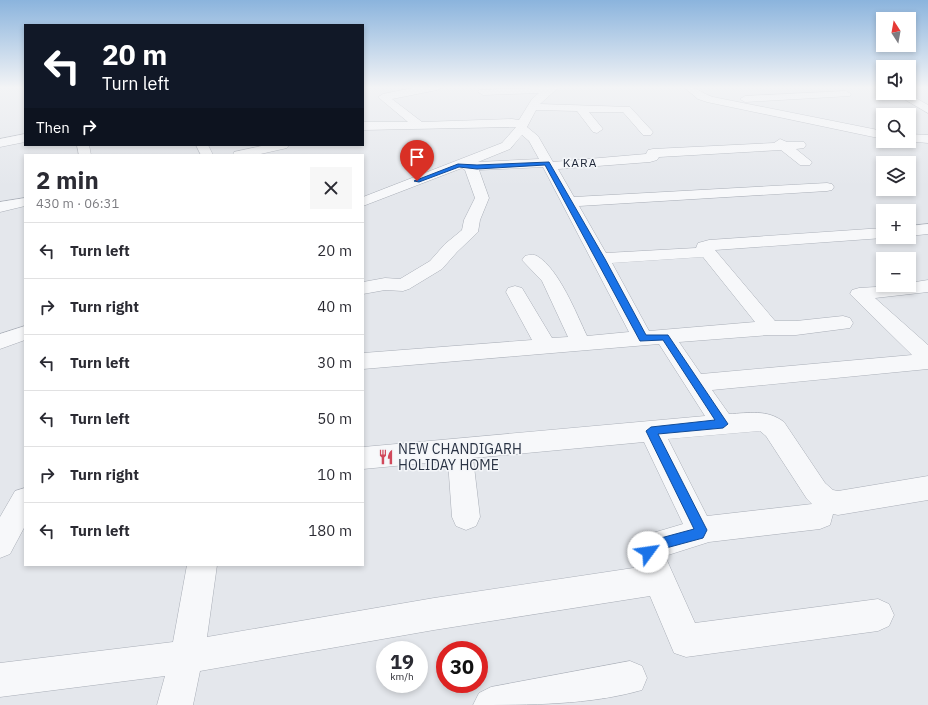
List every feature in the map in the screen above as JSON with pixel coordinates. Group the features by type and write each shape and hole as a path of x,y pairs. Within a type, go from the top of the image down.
{"street":[{"path":"406,120 419,132"},
{"path":"364,202 465,166 506,146 520,130 525,120"},
{"path":"590,120 597,129"},
{"path":"636,120 648,132"},
{"path":"807,120 876,134"},
{"path":"823,120 831,125"},
{"path":"364,126 394,126 419,132 512,122 520,130 531,134 601,259 643,338"},
{"path":"805,162 770,136 800,133 831,125"},
{"path":"494,137 520,130"},
{"path":"0,143 24,138"},
{"path":"916,138 928,139"},
{"path":"242,154 278,146"},
{"path":"465,166 548,165 652,158 647,150 800,146"},
{"path":"580,151 588,162"},
{"path":"364,288 385,284 403,285 436,265 452,246 470,232 472,218 482,198 465,166"},
{"path":"569,202 827,187"},
{"path":"0,207 24,202"},
{"path":"916,230 928,229"},
{"path":"770,328 704,247 709,245 876,233"},
{"path":"601,259 707,252"},
{"path":"531,260 550,279 581,344"},
{"path":"928,286 859,294 928,357"},
{"path":"516,292 546,346"},
{"path":"364,361 770,328 796,328 843,323"},
{"path":"0,342 24,333"},
{"path":"665,337 723,424"},
{"path":"695,383 928,361"},
{"path":"364,458 761,421 769,424 775,429 816,491 826,500 838,503 928,488"},
{"path":"651,431 700,530"},
{"path":"460,450 466,517"},
{"path":"0,544 24,502"},
{"path":"820,516 700,530 699,533 649,547 648,552 658,578 686,641 878,614"},
{"path":"175,705 187,657 202,566"},
{"path":"0,680 187,657 434,614 653,581 658,578"},
{"path":"491,705 630,678"}],"place":[{"name":"NEW CHANDIGARH HOLIDAY HOME","path":"386,457"}],"district":[{"name":"KARA","path":"580,163"}],"route":[{"path":"417,181 458,165 477,167 547,163 643,338 665,337 723,424 651,431 700,532 650,546 648,548 648,552"}]}
